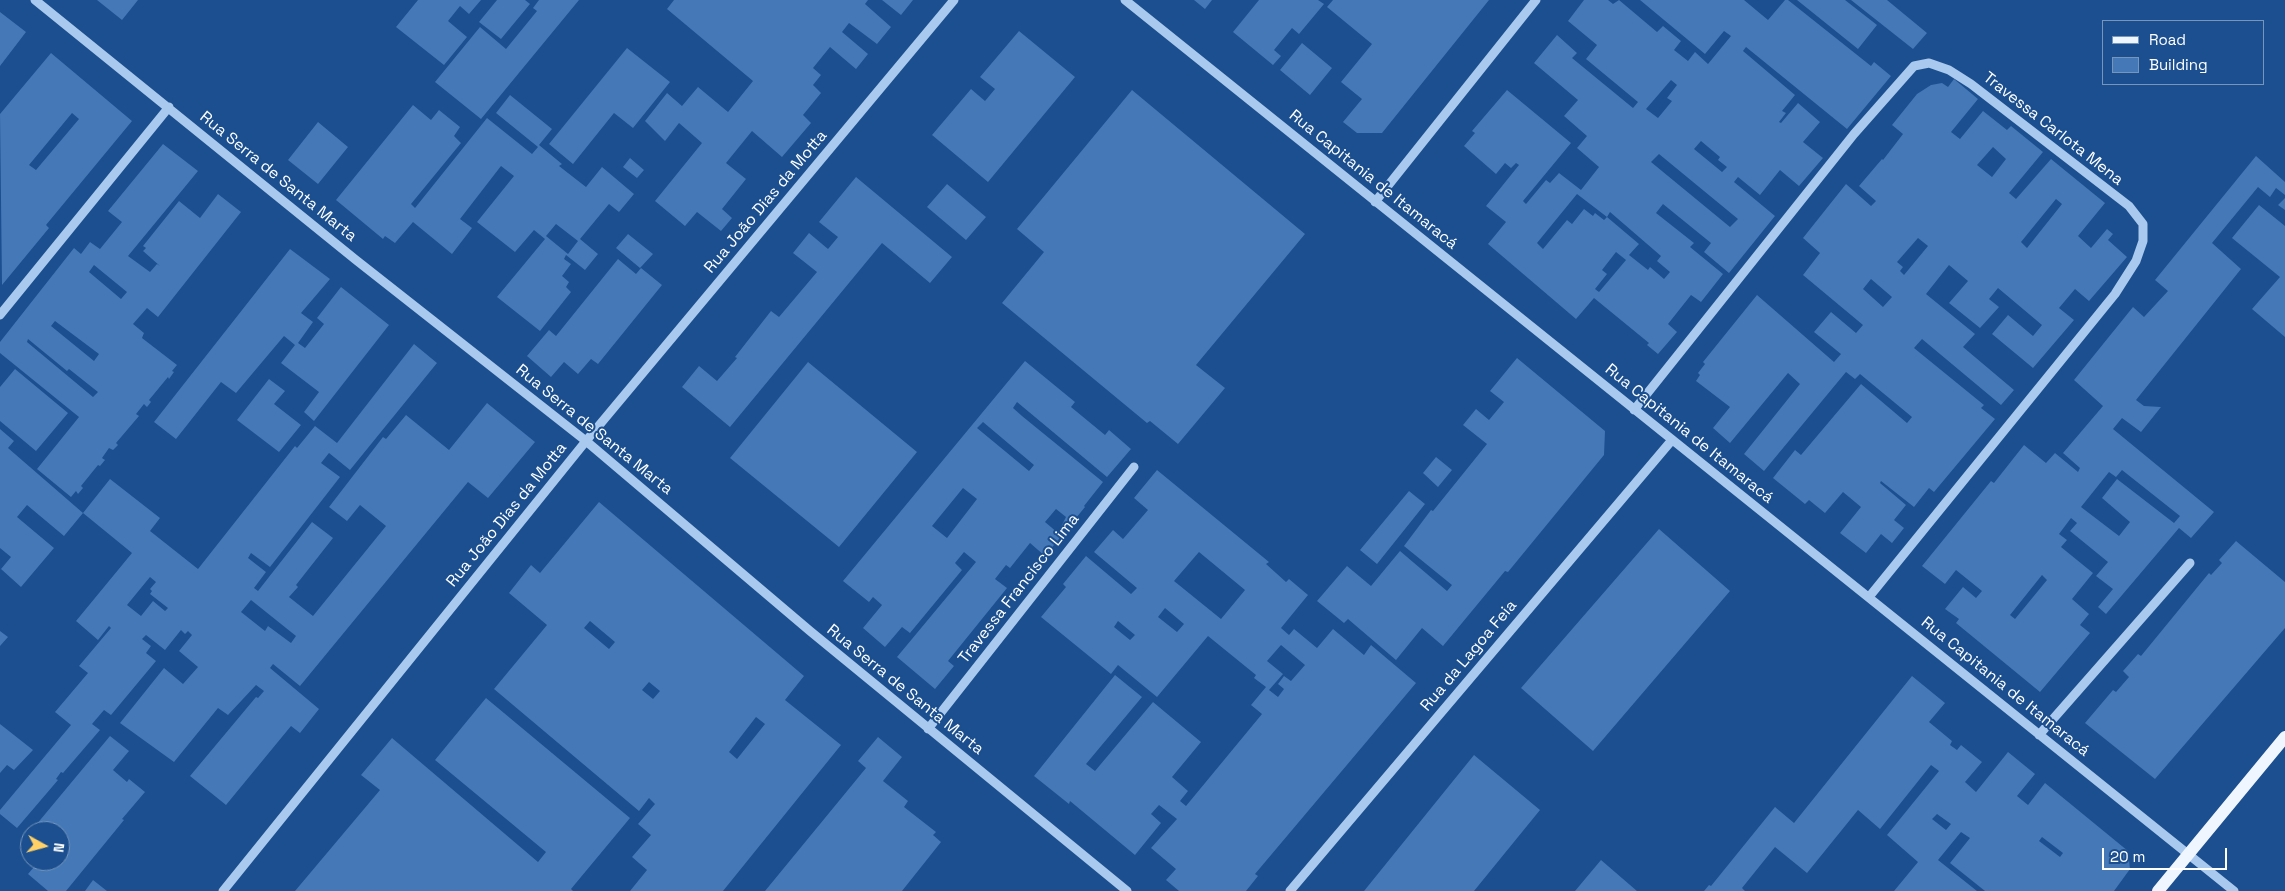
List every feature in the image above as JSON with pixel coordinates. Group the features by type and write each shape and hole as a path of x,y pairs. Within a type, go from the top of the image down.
{"main road":[{"path":"2158,891 2285,737"}],"street":[{"name":"Rua Serra de Santa Marta","path":"36,0 356,260 586,441 928,729 1127,891"},
{"name":"Rua João Dias da Motta","path":"223,891 586,441 954,0"},
{"name":"Rua Capitania de Itamaracá","path":"1125,0 2234,891"},
{"path":"1375,202 1536,0"},
{"name":"Travessa Carlota Mena","path":"1634,410 1854,134 1914,66 1929,63 1948,70 1971,84 2121,200 2143,224 2143,241 2136,261 2115,294 1869,597"},
{"path":"0,315 169,107"},
{"name":"Rua da Lagoa Feia","path":"1290,891 1672,440"},
{"name":"Travessa Francisco Lima","path":"928,729 1134,467"},
{"path":"2039,735 2190,563"}],"building":[{"path":"97,0 138,0 122,20"},
{"path":"418,0 481,0 469,14 460,6 448,21 467,37 444,65 396,27"},
{"path":"497,0 525,0 530,4 501,39 479,22"},
{"path":"539,0 579,0 481,119 435,82 480,27 506,49 537,11 533,8"},
{"path":"674,0 868,0 865,4 891,27 877,44 849,23 842,32 868,54 856,69 830,47 813,68 821,75 813,85 821,93 803,115 811,123 782,157 752,131 726,163 746,179 722,209 732,218 721,231 697,212 685,226 655,201 702,143 679,123 665,141 645,121 667,93 682,106 698,87 728,112 753,81 667,9"},
{"path":"882,0 913,0 901,15"},
{"path":"1194,0 1212,0 1205,9"},
{"path":"1259,0 1318,0 1324,4 1299,34 1292,28 1274,50 1281,56 1273,65 1233,32"},
{"path":"1333,0 1489,0 1382,133 1357,133 1343,122 1362,99 1341,82 1372,44 1327,7"},
{"path":"1584,0 1608,0 1613,4 1619,0 1657,32 1663,26 1681,41 1674,50 1688,61 1695,52 1708,64 1731,36 1724,31 1705,54 1640,0 1744,0 1768,20 1785,0 1788,0 1871,66 1874,62 1891,76 1847,129 1746,47 1743,51 1795,95 1782,111 1786,113 1779,122 1781,123 1798,103 1820,122 1803,142 1823,158 1799,186 1780,170 1760,195 1738,177 1734,182 1775,216 1729,273 1704,252 1711,243 1663,204 1656,213 1694,243 1690,247 1723,274 1701,302 1691,295 1668,324 1677,332 1658,354 1647,345 1649,343 1594,298 1576,319 1488,244 1506,222 1486,206 1519,165 1516,163 1511,168 1505,163 1496,174 1464,146 1475,133 1472,131 1507,90 1571,143 1523,201 1526,204 1546,180 1550,183 1559,173 1581,190 1599,167 1577,148 1587,136 1564,116 1578,100 1534,63 1557,35 1577,53 1572,58 1633,108 1638,102 1586,59 1597,45 1568,21","holes":["1671,80 1677,85 1667,98 1672,101 1658,118 1646,109","1701,141 1720,157 1718,160 1727,167 1722,172 1694,149","1659,154 1738,219 1730,227 1651,162","1577,194 1607,217 1604,220 1595,213 1593,216 1584,209 1572,224 1567,220 1543,249 1537,243","1610,212 1661,256 1657,261 1670,272 1664,279 1650,267 1648,270 1629,255 1639,244 1607,217","1616,252 1626,260 1599,292 1595,289 1607,274 1602,270"]},
{"path":"1797,0 1845,0 1877,25 1858,49"},
{"path":"1851,0 1887,0 1927,33 1913,49"},
{"path":"0,12 26,32 0,66"},
{"path":"1019,31 1075,77 988,182 932,135 971,89 985,101 995,89 980,77"},
{"path":"1302,43 1332,68 1310,95 1280,70"},
{"path":"627,48 670,82 633,128 614,113 573,164 549,144"},
{"path":"51,53 132,121 46,225 49,228 2,285 0,114","holes":["72,113 79,119 36,170 29,165"]},
{"path":"1954,79 1978,99 1951,132 1960,139 1983,111 2007,130 2011,126 2043,152 2009,193 2016,199 2051,159 2105,203 2078,236 2091,248 2107,229 2113,234 2108,240 2127,257 2089,301 2075,289 2059,308 2074,320 2033,368 1992,334 2008,315 2033,336 2042,325 1998,288 1989,299 1999,307 1980,328 1949,303 1968,281 1949,265 1926,294 1975,334 1963,347 2014,390 2001,405 1922,339 1914,348 1984,405 1981,408 1995,419 1934,492 1929,488 1914,507 1881,481 1880,483 1906,505 1894,520 1904,528 1892,543 1881,534 1866,553 1840,533 1861,507 1843,492 1825,513 1809,500 1805,504 1773,478 1795,450 1801,455 1861,384 1907,423 1912,417 1860,374 1855,379 1846,372 1764,471 1744,454 1800,384 1788,373 1730,443 1713,428 1730,407 1696,381 1700,375 1698,373 1705,364 1703,362 1757,295 1834,362 1841,354 1814,332 1831,312 1856,333 1863,325 1803,275 1820,253 1803,238 1846,184 1871,206 1876,201 1859,186 1883,160 1903,134 1892,125 1917,94 1931,85 1942,83 1948,87","holes":["1993,147 2006,159 1992,177 1977,165","2056,199 2062,204 2027,248 2021,242","1918,238 1928,246 1904,275 1900,271 1903,267 1897,262","1871,279 1892,297 1883,307 1863,289"]},
{"path":"1132,90 1305,234 1196,365 1225,388 1178,444 1150,421 1147,423 1002,303 1044,252 1017,229"},
{"path":"510,95 552,129 539,145 562,164 559,166 586,187 602,167 634,194 619,212 609,204 580,239 598,254 585,270 566,255 564,259 571,264 562,276 569,282 566,287 571,292 540,331 497,297 545,239 534,230 515,252 477,222 514,176 501,166 460,219 472,228 452,254 413,222 395,243 385,236 383,239 336,200 413,105 431,120 439,110 460,127 454,136 461,143 411,204 415,208 487,118 532,154 538,147 496,113","holes":["556,224 578,241 568,254 546,236"]},
{"path":"318,122 348,147 318,184 288,160"},
{"path":"163,144 198,171 128,256 150,272 157,264 160,266 143,251 146,248 143,246 179,201 200,218 218,194 241,212 158,317 147,308 133,324 144,333 142,338 177,365 169,379 168,377 149,400 151,402 147,407 144,404 136,414 139,416 116,443 118,445 113,450 109,448 102,458 105,460 100,466 98,465 81,486 83,488 78,494 76,491 71,497 37,469 79,417 0,353 0,342 74,248 81,254 90,242 100,249 122,222 108,211","holes":["94,265 127,292 121,299 89,272","55,321 99,354 94,361 51,326","28,339 67,371 69,369 98,392 93,397 27,342"]},
{"path":"2256,156 2285,182 2285,195 2276,188 2270,197 2258,187 2212,243 2241,269 2136,400 2144,406 2161,407 2141,432 2122,418 2113,429 2214,512 2191,538 2179,528 2106,614 2098,607 2113,589 2096,576 2108,562 2070,531 2077,523 2071,518 2059,534 2067,540 2061,547 2093,573 2072,599 2089,614 2080,625 2090,633 2040,692 1956,623 1959,619 1945,609 1963,587 1976,598 1982,591 1956,570 1945,584 1922,566 1991,481 1994,483 2024,445 2046,463 2055,453 2078,472 2080,468 2063,453 2103,406 2074,380 2133,307 2144,317 2168,291 2155,280","holes":["2122,470 2180,516 2174,523 2117,479 2102,498 2130,522 2119,536 2081,507 2109,472 2116,477","2042,575 2047,580 2015,619 2010,615"]},
{"path":"630,158 644,170 637,178 623,167"},
{"path":"856,177 952,257 930,283 882,243 730,427 682,387 699,366 717,381 737,358 735,357 771,311 779,317 817,272 793,253 809,233 828,249 838,237 819,222"},
{"path":"947,184 986,217 966,240 927,207"},
{"path":"2285,198 2285,210 2278,205"},
{"path":"2259,205 2285,226 2285,337 2252,309 2280,277 2232,238"},
{"path":"628,234 653,254 640,268 616,248"},
{"path":"290,249 330,279 301,313 313,322 298,343 305,348 324,324 317,318 341,287 389,325 314,421 304,412 319,392 281,363 295,345 284,336 236,393 221,382 176,439 154,422"},
{"path":"618,259 636,274 641,268 662,285 598,364 591,359 578,374 564,362 551,377 527,356 549,330 556,336"},
{"path":"414,344 437,363 350,470 329,453 321,463 340,477 270,567 251,553 248,558 266,572 254,588 258,591 312,522 333,538 296,585 298,587 289,597 313,616 386,526 360,505 347,521 329,507 383,437 386,439 406,415 449,450 487,403 535,442 488,498 468,482 300,686 273,664 270,668 319,709 300,733 291,726 226,805 190,776 256,697 258,698 264,691 256,685 228,715 218,708 174,762 120,723 164,668 183,684 198,667 179,651 192,635 188,631 185,634 181,630 165,650 146,635 142,639 151,646 146,653 156,661 111,715 104,710 92,724 100,730 63,773 61,772 56,779 58,780 23,821 20,821 17,828 0,814 0,810 71,725 55,712 88,673 79,666 111,628 109,626 98,640 76,621 132,553 83,513 110,479 160,518 150,531 198,569 295,446 297,448 315,426 337,443","holes":["150,577 156,582 150,589 152,591 150,594 168,608 165,611 153,601 141,616 127,605","251,600 296,636 291,643 268,626 265,631 241,612"]},
{"path":"1517,358 1605,431 1604,455 1508,572 1505,571 1443,646 1422,628 1396,660 1348,619 1344,623 1317,601 1347,566 1371,586 1400,551 1447,591 1452,585 1404,546 1431,510 1433,511 1487,444 1463,425 1476,409 1489,420 1504,402 1490,391"},
{"path":"1025,361 1075,402 1071,407 1105,435 1109,430 1131,449 1107,477 1017,402 1013,408 1103,482 1045,556 1030,543 1010,568 1006,565 995,579 1007,588 948,661 954,666 935,689 897,657 976,562 964,552 955,563 962,570 910,633 902,627 885,647 863,628 882,605 873,597 869,602 843,581","holes":["983,422 1034,465 1029,471 977,428","963,488 977,499 947,538 932,526","1056,509 1066,517 1058,533 1045,522"]},
{"path":"808,362 917,452 839,547 730,458"},
{"path":"15,369 68,413 36,451 0,421 0,387"},
{"path":"269,379 285,391 274,404 301,425 279,452 237,420"},
{"path":"0,429 14,441 8,448 83,513 64,536 27,505 17,517 54,548 21,587 1,569 11,557 0,548"},
{"path":"1436,457 1452,470 1438,487 1423,473"},
{"path":"1157,470 1269,562 1266,564 1286,582 1289,579 1308,595 1281,628 1289,635 1294,629 1317,648 1333,629 1364,655 1371,645 1416,683 1255,874 1258,876 1246,891 1179,891 1166,880 1176,869 1151,848 1177,819 1159,805 1151,814 1161,823 1135,855 1070,801 1069,804 1034,776 1115,675 1142,697 1086,764 1095,771 1153,702 1201,742 1172,777 1188,791 1180,801 1186,806 1262,714 1251,705 1266,687 1254,678 1256,675 1208,636 1157,697 1118,665 1111,674 1041,617 1066,587 1063,584 1086,556 1131,594 1137,588 1094,552 1113,530 1123,539 1148,510 1134,498","holes":["1199,552 1245,590 1221,619 1174,581","1165,608 1184,624 1177,632 1158,617","1118,621 1135,635 1130,640 1114,627","1281,645 1305,665 1291,681 1284,676 1278,684 1284,689 1278,697 1269,690 1283,674 1267,661"]},
{"path":"1409,491 1425,504 1377,564 1360,550"},
{"path":"599,502 804,676 785,700 841,745 723,891 630,891 647,870 632,857 651,835 638,824 655,804 649,798 639,811 494,689 547,625 509,593 531,565 540,573","holes":["590,621 615,642 609,649 584,628","649,682 660,691 653,699 642,690","756,717 765,724 737,759 729,752"]},
{"path":"1659,529 1730,591 1593,751 1521,688"},
{"path":"2236,541 2285,582 2285,628 2155,779 2085,723 2113,690 2116,692 2129,677 2123,671 2138,654 2141,656 2209,573 2211,575 2222,563 2219,560"},
{"path":"0,631 8,637 0,646"},
{"path":"1912,676 1945,703 1929,722 1952,741 1950,745 1957,750 1961,745 1982,762 1965,782 1976,792 2008,752 2035,774 2017,796 2028,805 2045,783 2128,851 2130,869 2114,891 1985,891 1950,863 1970,838 1961,832 1938,860 1977,891 1894,891 1918,862 1887,835 1939,771 1931,765 1880,829 1858,810 1807,873 1775,847 1742,888 1745,891 1704,891 1709,885 1711,886 1775,807 1794,823","holes":["1937,814 1951,824 1946,830 1932,819","2042,837 2063,853 2060,857 2039,841"]},
{"path":"486,698 630,818 571,889 573,891 295,891 380,790 361,775 392,738 538,862 546,852 435,760"},
{"path":"0,724 33,750 14,770 7,765 0,773"},
{"path":"110,736 129,751 113,770 127,782 129,779 145,792 66,891 48,891 28,874 31,871 70,871 70,821 39,821"},
{"path":"878,737 902,757 883,781 908,801 904,807 936,832 933,835 941,842 902,891 765,891 866,768 858,761"},
{"path":"1474,755 1540,810 1474,891 1364,891"},
{"path":"1601,860 1637,891 1575,891"},
{"path":"93,880 107,891 85,891"}]}
